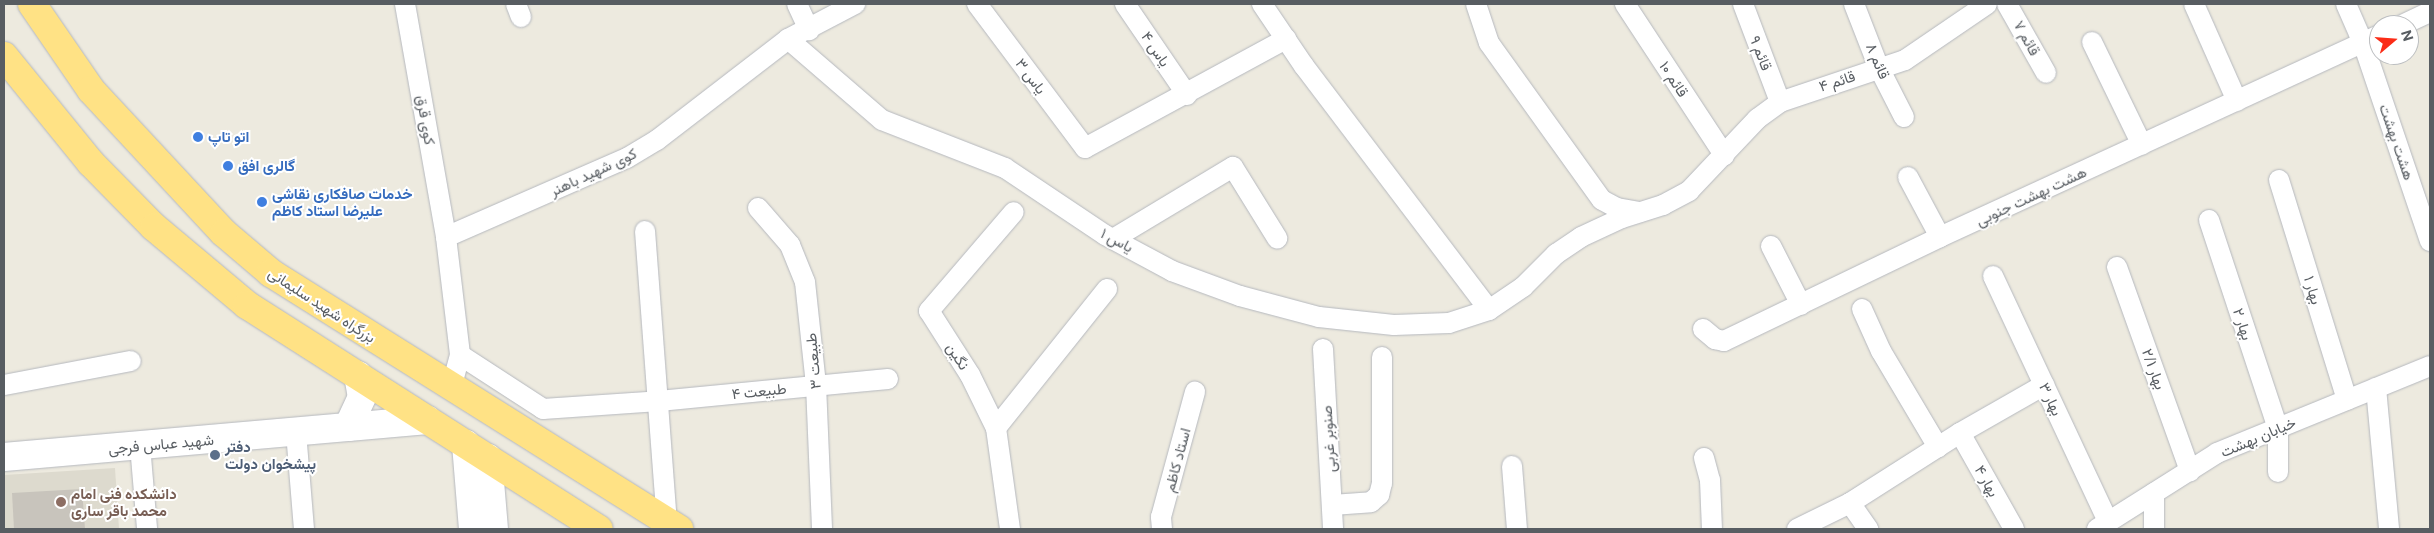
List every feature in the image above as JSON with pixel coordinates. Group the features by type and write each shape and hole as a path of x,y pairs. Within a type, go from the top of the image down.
{"highway":[{"name":"بزرگراه شهید سلیمانی","path":"32,4 91,90 224,233 271,273 451,388 673,525"},
{"path":"4,56 92,163 165,238 247,305 599,529"}],"main road":[{"path":"348,427 362,397 358,375"},
{"name":"شهید عباس فرجی","path":"4,457 428,420"},
{"path":"477,451 483,529"}],"street":[{"name":"کوی قرق","path":"405,4 446,237"},
{"path":"797,4 809,30"},
{"name":"کوی شهید باهنر","path":"446,237 627,158 657,140 788,39 809,30 855,4"},
{"name":"یاس ۳","path":"977,4 1085,148 1187,94"},
{"name":"یاس ۴","path":"1125,4 1187,94"},
{"path":"1262,4 1286,39 1489,310"},
{"path":"1476,4 1489,43 1602,200 1617,208 1643,212"},
{"name":"قائم ۱۰","path":"1625,4 1724,154"},
{"name":"قائم ۹","path":"1743,4 1780,102"},
{"name":"قائم ۸","path":"1854,4 1880,68 1904,117"},
{"name":"قائم ۴","path":"1643,212 1663,206 1689,191 1757,119 1780,102 1880,68 1921,50 1987,4"},
{"name":"قائم ۷","path":"2008,4 2046,73"},
{"path":"2194,4 2237,101"},
{"name":"هشت بهشت","path":"2346,4 2369,36"},
{"name":"یاس ۱","path":"788,39 882,120 1006,168 1113,239 1172,271 1240,296 1319,317 1394,325 1449,323 1489,310 1523,287 1556,254 1581,237 1643,212"},
{"path":"1187,94 1286,39"},
{"name":"هشت بهشت جنوبی","path":"1703,329 1715,339 1724,342 1940,238 2369,40"},
{"path":"2092,42 2142,145"},
{"name":"هشت بهشت","path":"2379,65 2430,241"},
{"path":"1113,239 1233,167 1277,238"},
{"path":"1908,177 1940,238"},
{"name":"بهار ۱","path":"2279,180 2348,400"},
{"name":"طبیعت ٣","path":"758,208 790,245 806,282 816,385 822,529"},
{"name":"نگین","path":"1010,529 996,428 970,375 928,311 1014,212"},
{"name":"بهار ۲","path":"2209,220 2278,429 2278,472"},
{"path":"645,231 659,401 673,525"},
{"path":"446,237 460,355 451,388"},
{"path":"1771,246 1801,305"},
{"name":"بهار ۲/۱","path":"2117,267 2190,471"},
{"name":"بهار ۳","path":"1993,276 2044,385 2102,526"},
{"path":"996,428 1107,289"},
{"path":"1862,309 1881,351 1938,447"},
{"name":"صنوبر غربی","path":"1322,349 1333,529"},
{"name":"طبیعت ۴","path":"460,355 543,409 659,401 888,379"},
{"path":"1332,505 1371,502 1379,494 1382,483 1382,357"},
{"path":"4,385 131,361"},
{"name":"خیابان بهشت","path":"2102,526 2217,453 2430,366"},
{"path":"1797,529 1850,503 1960,433 2044,385"},
{"path":"2376,388 2389,529"},
{"name":"استاد کاظم","path":"1162,529 1161,518 1195,392"},
{"path":"296,432 304,529"},
{"name":"بهار ۴","path":"1960,433 2014,529"},
{"path":"140,445 147,529"},
{"path":"1704,458 1710,480 1712,529"},
{"path":"1512,466 1517,529"},
{"path":"2154,493 2154,529"},
{"path":"1850,503 1868,529"}],"shaded area":[{"name":"دانشکده فنی امام محمد باقر ساری","path":"115,468 119,529 4,529 4,475"}],"building":[{"path":"82,489 85,529 14,529 12,493"}],"place":[{"name":"اتو تاپ","path":"198,137"},
{"name":"گالری افق","path":"228,166"},
{"name":"خدمات صافکاری نقاشی علیرضا استاد کاظم","path":"262,202"},
{"name":"دفتر پیشخوان دولت","path":"215,455"},
{"name":"دانشکده فنی امام محمد باقر ساری","path":"61,502"}]}
